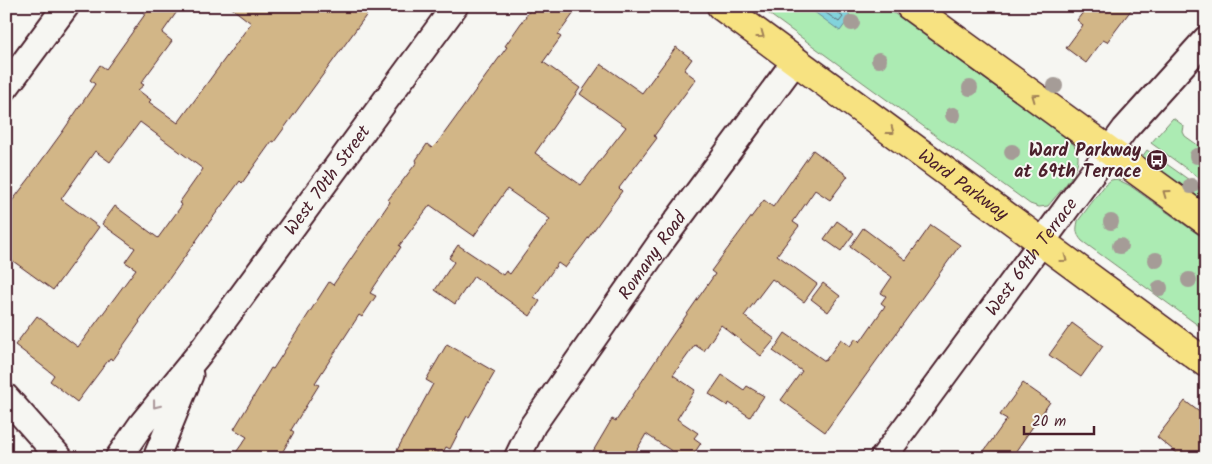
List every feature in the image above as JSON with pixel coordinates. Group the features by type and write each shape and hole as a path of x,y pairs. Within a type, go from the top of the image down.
{"main road":[{"name":"Ward Parkway","path":"721,6 1206,363"},
{"path":"910,6 1206,221"}],"street":[{"path":"6,87 66,6"},
{"name":"West 70th Street","path":"118,458 146,418 199,354 455,6"},
{"name":"West 69th Terrace","path":"883,458 1125,129 1206,39"},
{"name":"Romany Road","path":"517,458 534,425 661,242 796,60"},
{"name":"West 70th Street","path":"156,458 199,354"},
{"path":"6,397 60,458"}],"green space":[{"path":"758,6 884,6 1070,141 1076,149 1078,157 1077,166 1067,183 1048,206 1039,207 1030,204"},
{"path":"1173,118 1184,126 1183,132 1185,136 1206,151 1206,183 1151,143"},
{"path":"1147,150 1206,192 1206,202 1142,157"},
{"path":"1116,179 1129,185 1206,240 1206,331 1082,241 1079,236 1077,229 1078,221 1105,185 1111,180"}],"water":[{"path":"810,6 837,6 851,16 840,31 809,8"}],"building":[{"path":"151,6 181,6 162,33 172,41 141,83 144,85 138,90 151,100 149,102 178,123 251,23 229,6 373,6 274,142 272,141 242,183 240,181 208,224 113,360 110,358 77,402 50,381 54,375 15,345 37,316 78,347 136,269 125,262 135,248 102,224 115,206 158,238 182,205 179,203 203,169 140,122 110,162 95,151 61,199 99,227 53,290 6,256 6,209 95,84 90,80 100,65 106,69"},
{"path":"533,6 579,6 558,35 561,37 543,62 580,88 535,153 581,185 626,127 580,94 601,64 642,93 676,47 692,59 684,70 696,79 654,136 657,138 619,188 622,191 583,245 565,268 558,263 534,297 540,301 530,316 474,276 455,304 435,290 454,262 449,258 458,245 503,275 506,271 510,274 550,219 507,189 474,236 430,205 399,246 401,247 370,293 376,296 362,317 359,315 315,383 319,385 291,430 294,432 279,458 232,458 247,437 234,429 271,368 273,369 329,282 333,285 390,202 388,200 417,162 416,160 427,144 432,148 438,142 507,47 505,46"},
{"path":"1088,6 1134,6 1107,42 1103,40 1086,63 1066,48 1083,25 1077,20"},
{"path":"813,150 848,176 830,200 815,190 793,222 799,226 777,255 817,284 804,302 772,279 744,316 775,339 761,356 721,325 704,351 695,345 673,375 695,390 677,419 698,433 694,438 701,443 691,458 682,458 646,434 632,458 589,458 612,419 616,421 715,274 711,271 764,200 773,207"},
{"path":"837,221 854,233 841,251 824,239"},
{"path":"931,225 960,245 825,432 781,400 802,371 773,351 785,333 825,361 841,339 850,346 856,338 860,342 885,306 881,303 886,296 881,293 892,277 850,247 863,228 906,260"},
{"path":"823,283 840,296 828,312 811,299"},
{"path":"1072,323 1103,346 1081,377 1049,355"},
{"path":"447,344 495,372 469,417 467,416 450,449 446,447 442,454 437,452 434,458 408,458 396,452 433,384 426,380"},
{"path":"722,375 744,390 747,386 764,396 750,417 729,403 728,406 709,394"},
{"path":"1023,383 1050,402 1011,458 979,458 1007,419 1000,415"},
{"path":"1185,401 1206,417 1206,443 1194,458 1183,458 1157,437"}],"place":[{"name":"Ward Parkway at 69th Terrace","path":"1157,160"}]}
